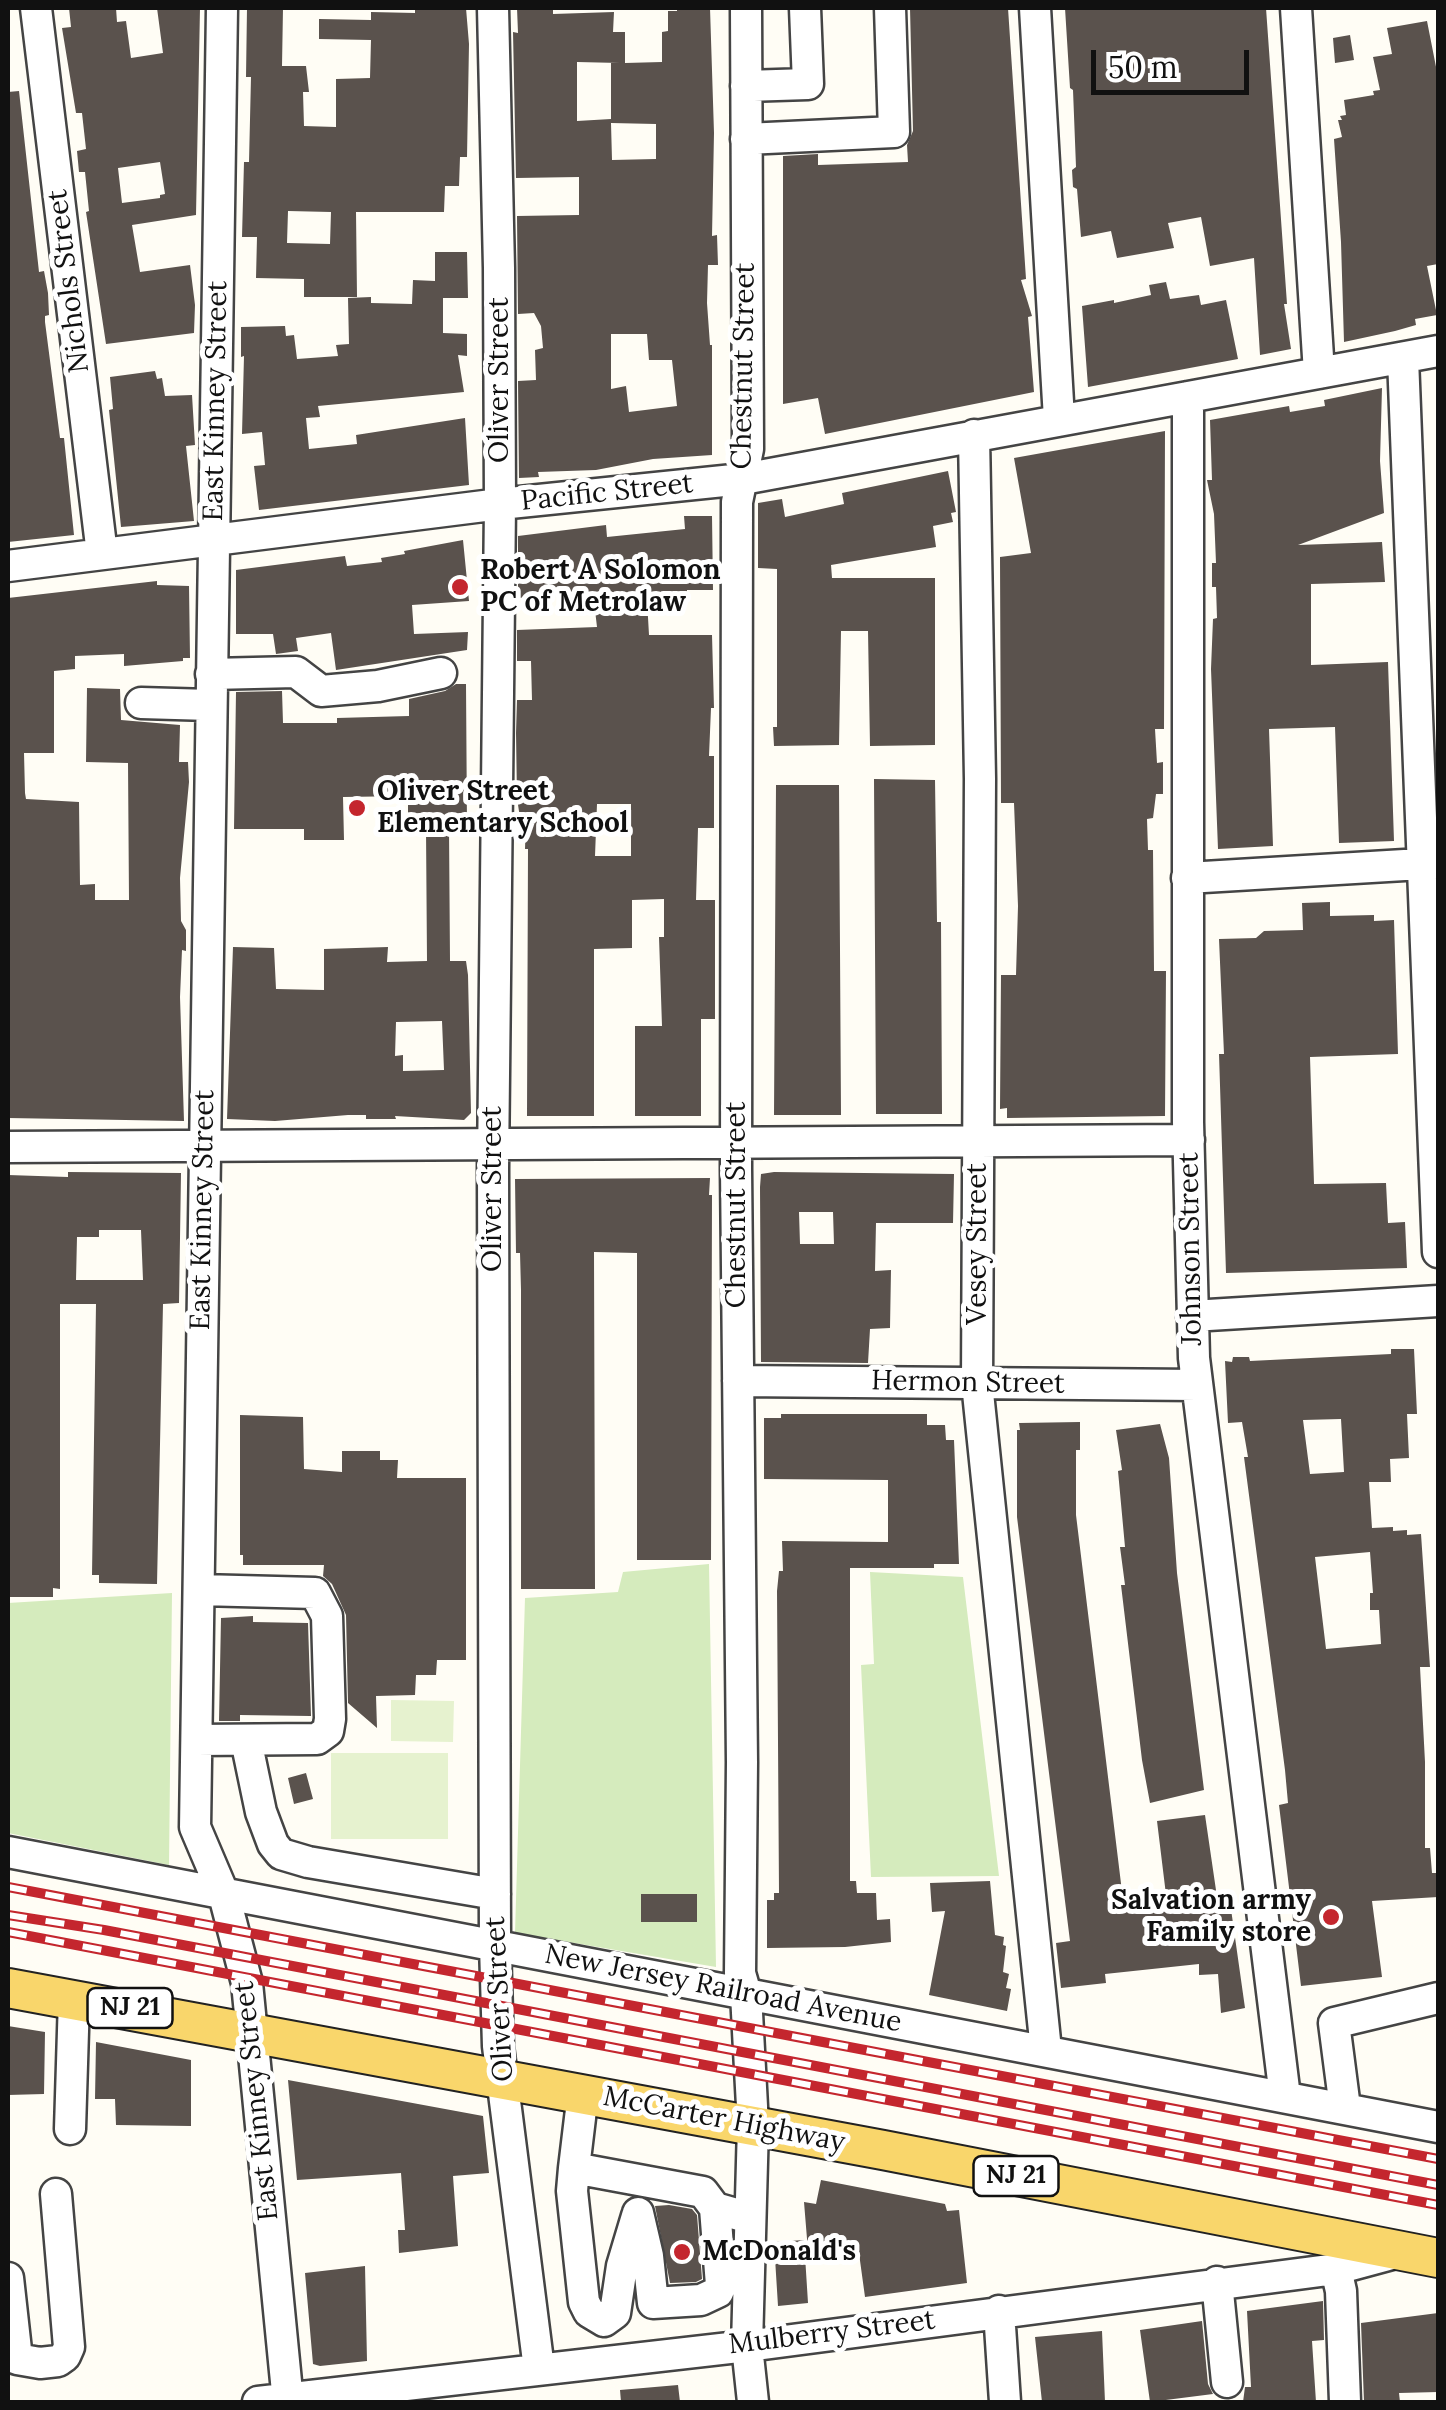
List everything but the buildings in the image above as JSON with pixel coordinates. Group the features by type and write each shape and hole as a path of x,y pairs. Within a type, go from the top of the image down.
{"main road":[{"name":"McCarter Highway","path":"8,1988 753,2125 1421,2254"}],"street":[{"name":"Nichols Street","path":"36,8 102,554"},
{"name":"East Kinney Street","path":"222,8 195,1827 224,1894 247,1983 278,2402"},
{"name":"Oliver Street","path":"493,8 500,504 493,1146 495,1946 502,2079 538,2369"},
{"name":"Chestnut Street","path":"746,8 748,453 737,502 736,1142 742,1762 740,1973 746,1994 753,2125 747,2346 753,2402"},
{"path":"746,86 808,84 805,8"},
{"path":"746,139 894,132 890,8"},
{"path":"1035,8 1059,418"},
{"path":"1296,8 1319,373"},
{"name":"Pacific Street","path":"8,566 500,504 743,479 1059,418 1438,352"},
{"path":"1403,358 1431,864 1438,1252"},
{"name":"Johnson Street","path":"1188,396 1188,1140 1192,1316 1285,2097"},
{"name":"Vesey Street","path":"974,434 980,779 977,1383 1046,2050"},
{"path":"211,674 296,672 321,691 378,686 441,673"},
{"path":"141,703 210,705"},
{"path":"1187,878 1253,861 1370,855 1431,864"},
{"path":"8,1146 1188,1140"},
{"path":"1192,1316 1438,1301"},
{"name":"Hermon Street","path":"738,1380 1198,1385"},
{"path":"197,1740 305,1740 317,1739 328,1731 327,1616 315,1594 200,1590"},
{"path":"246,1740 261,1812 273,1844 282,1854 308,1862 496,1894"},
{"name":"New Jersey Railroad Avenue","path":"8,1852 1438,2127"},
{"path":"70,2129 74,1998"},
{"path":"1345,2108 1334,2023 1438,1998"},
{"path":"583,2093 572,2191 594,2310 610,2362"},
{"path":"574,2168 702,2192 715,2208 721,2284 718,2292 701,2300 640,2302 630,2294 622,2278"},
{"path":"634,2178 653,2303"},
{"path":"8,2278 18,2359 40,2364 66,2356 69,2347 56,2194"},
{"path":"715,2208 750,2218"},
{"path":"530,2305 614,2313 638,2214"},
{"name":"Mulberry Street","path":"278,2402 472,2390 538,2369 747,2346 1336,2269 1421,2254"},
{"path":"1336,2269 1341,2291 1344,2402"},
{"path":"1217,2282 1228,2382"},
{"path":"999,2311 1005,2402"}],"green space":[{"path":"709,1564 716,1967 515,1933 525,1598 618,1592 623,1572"},
{"path":"870,1572 963,1577 999,1876 871,1877 861,1665 874,1664"},
{"path":"172,1593 169,1865 8,1833 8,1603"},
{"path":"391,1700 454,1701 453,1742 391,1741"},
{"path":"331,1753 448,1753 448,1839 331,1839"}],"railway":[{"path":"8,1887 1438,2159"},
{"path":"8,1915 104,1930 1438,2185"},
{"path":"8,1932 1438,2205"}],"place":[{"name":"Robert A Solomon PC of Metrolaw","path":"460,587"},
{"name":"Oliver Street Elementary School","path":"357,808"},
{"name":"Salvation army Family store","path":"1331,1917"},
{"name":"McDonald's","path":"682,2252"}]}
